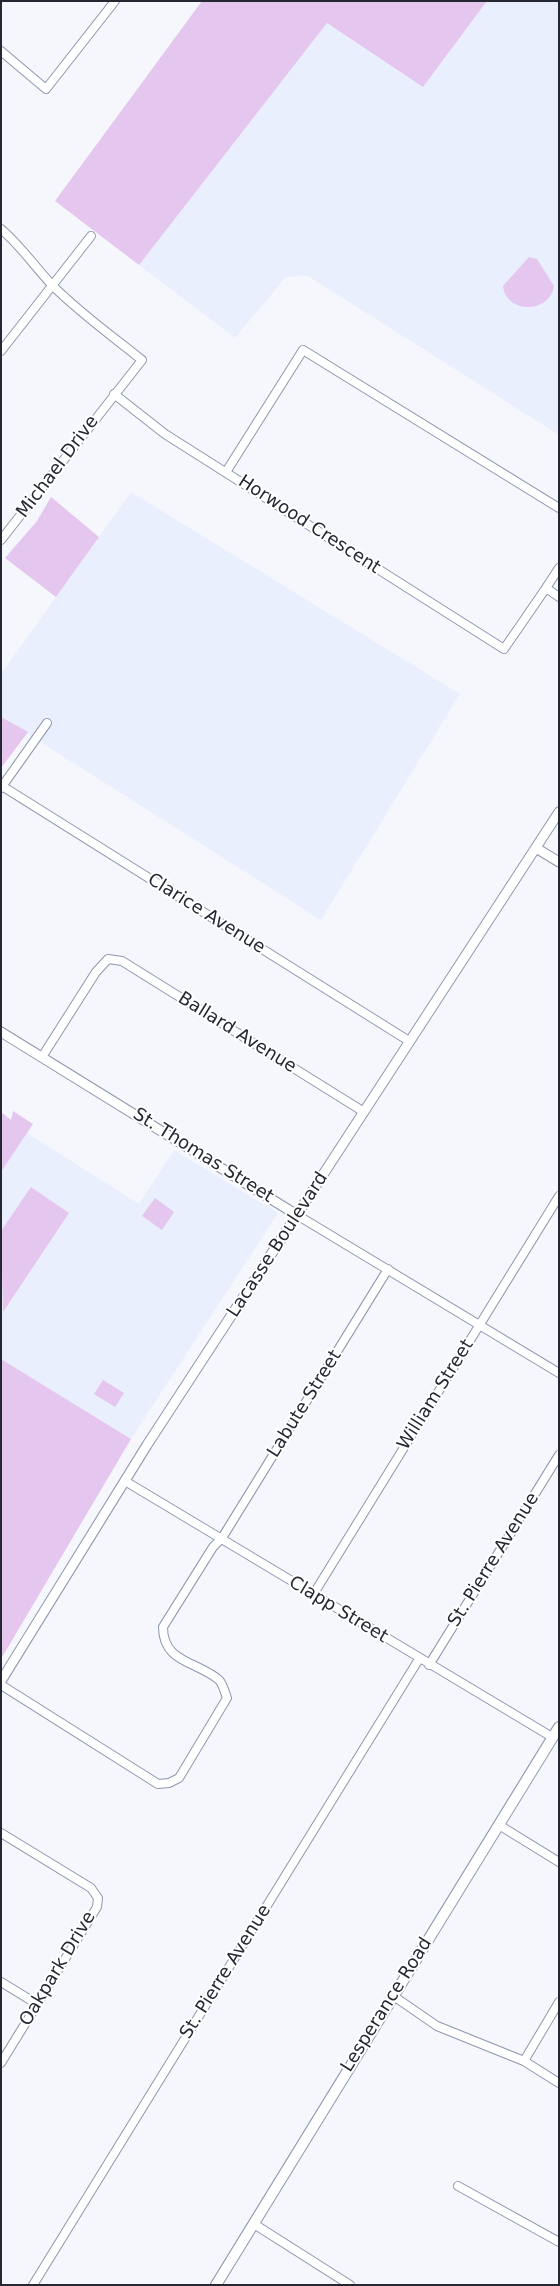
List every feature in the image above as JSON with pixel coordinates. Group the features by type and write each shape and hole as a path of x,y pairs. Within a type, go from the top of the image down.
{"main road":[{"name":"Lesperance Road","path":"216,2285 392,1995 559,1726"}],"street":[{"path":"1,51 46,89 115,1"},
{"path":"1,229 20,246 52,285"},
{"path":"1,351 91,236"},
{"name":"Michael Drive","path":"1,540 142,360 73,305 52,285"},
{"name":"Horwood Crescent","path":"559,508 303,350 226,472 504,649 559,568"},
{"path":"114,394 164,434 226,472"},
{"path":"546,588 559,597"},
{"path":"2,787 47,723"},
{"name":"Clarice Avenue","path":"2,787 409,1041"},
{"name":"Lacasse Boulevard","path":"1,1681 125,1481 559,812"},
{"path":"536,848 559,862"},
{"name":"Ballard Avenue","path":"42,1058 96,972 108,959 122,961 364,1112"},
{"name":"St. Thomas Street","path":"1,1032 297,1215 559,1373"},
{"name":"William Street","path":"314,1595 559,1196"},
{"name":"Labute Street","path":"1,1685 158,1784 169,1783 179,1778 227,1698 220,1681 172,1652 163,1641 163,1627 212,1547 222,1538 388,1270"},
{"name":"St. Pierre Avenue","path":"429,1665 559,1455"},
{"name":"Clapp Street","path":"125,1481 552,1737"},
{"name":"St. Pierre Avenue","path":"33,2285 419,1659"},
{"path":"499,1825 559,1862"},
{"name":"Oakpark Drive","path":"1,1834 91,1888 98,1898 97,1907 1,2063"},
{"path":"1,1982 37,2004"},
{"path":"392,1995 437,2026 524,2061 559,2083"},
{"path":"524,2061 559,2002"},
{"path":"458,2186 559,2242"},
{"path":"254,2224 350,2285"}],"shaded area":[{"path":"202,1 487,1 423,87 327,23 139,265 55,201"},
{"path":"487,1 559,1 559,435 308,276 286,277 235,338 139,265 327,23 423,87"},
{"path":"529,257 537,259 554,286 551,295 545,302 537,306 519,306 506,295 503,286"},
{"path":"131,492 460,694 321,920 1,717 1,674"},
{"path":"51,497 99,537 56,597 5,558 37,521"},
{"path":"1,717 28,732 1,768"},
{"path":"13,1111 33,1124 1,1172 1,1112 11,1120"},
{"path":"27,1133 139,1204 174,1150 278,1213 131,1439 1,1359 1,1172"},
{"path":"31,1187 69,1213 3,1312 1,1231"},
{"path":"155,1198 174,1212 162,1230 142,1216"},
{"path":"1,1359 131,1439 1,1659"},
{"path":"103,1380 124,1393 115,1407 94,1394"}]}
